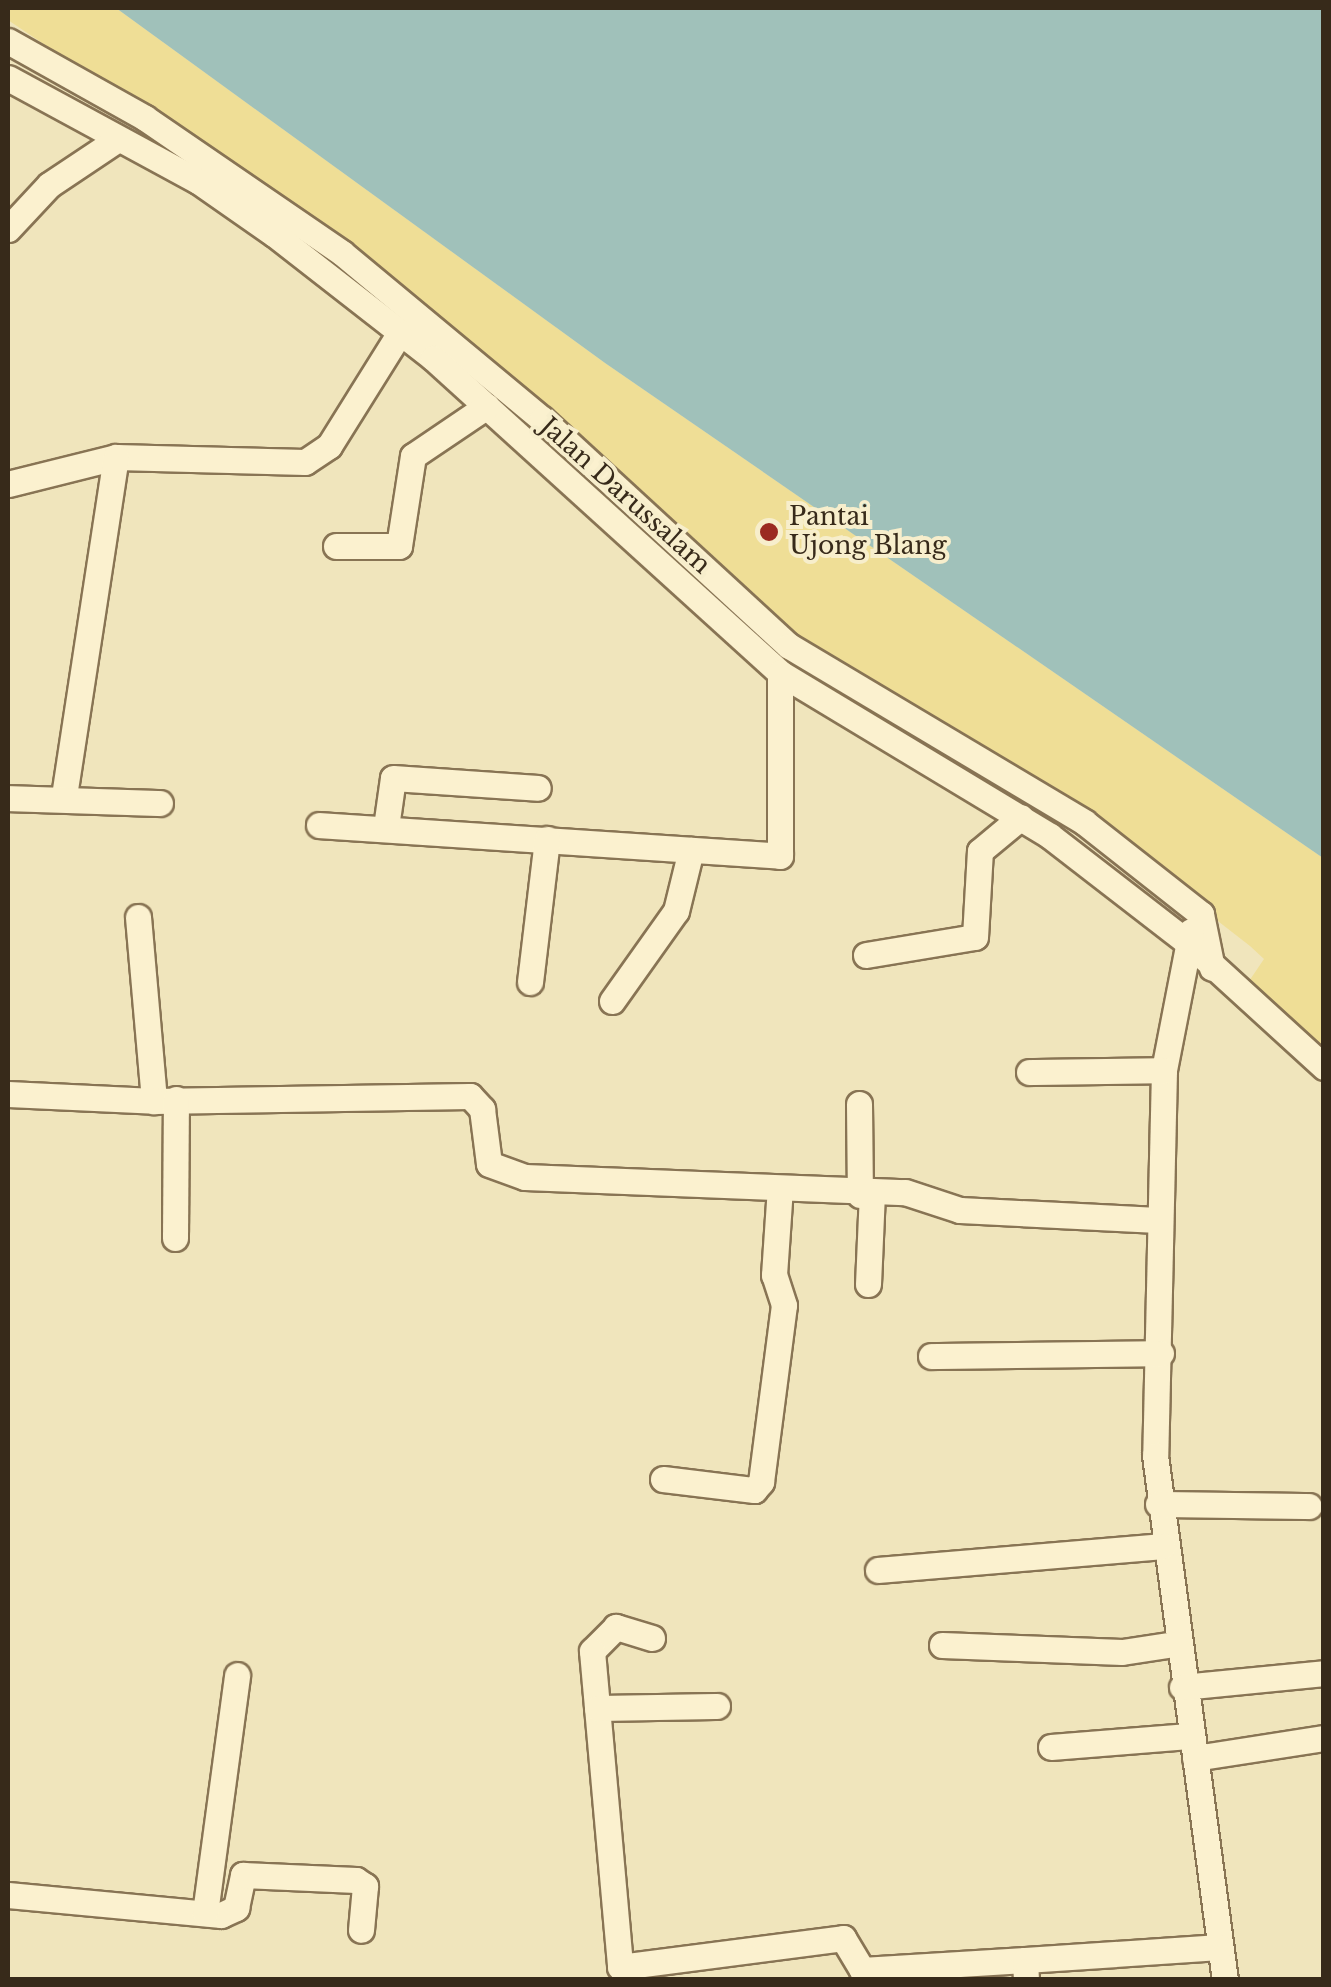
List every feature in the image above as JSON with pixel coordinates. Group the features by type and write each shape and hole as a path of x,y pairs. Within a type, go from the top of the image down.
{"street":[{"name":"Jalan Darussalam","path":"8,41 201,154 413,309 790,646 1084,822 1201,914"},
{"name":"Jalan Darussalam","path":"8,78 198,181 400,334 487,406 780,673 1021,817 1186,941 1324,1067"},
{"path":"84,119 99,94"},
{"path":"8,229 50,186 118,140"},
{"path":"8,484 116,458 306,462 328,446 400,334"},
{"path":"336,546 399,546 413,456 487,406"},
{"path":"64,796 116,458"},
{"path":"320,826 386,826 691,850 782,853 780,673"},
{"path":"386,826 393,778 538,788"},
{"path":"8,798 64,796 160,803"},
{"path":"866,955 975,938 980,851 1021,817"},
{"path":"530,982 547,839"},
{"path":"612,1000 676,911 691,850"},
{"path":"1201,914 1186,941 1164,1070 1158,1220 1158,1504 1174,1644 1225,1980"},
{"path":"1201,914 1212,968"},
{"path":"138,917 165,1100 175,1238"},
{"path":"1029,1072 1164,1070"},
{"path":"8,1094 165,1100 470,1096 482,1108 489,1164 502,1172 866,1194 905,1192 960,1210 1158,1220"},
{"path":"859,1104 868,1284"},
{"path":"663,1479 754,1490 760,1482 784,1305 774,1275 780,1188"},
{"path":"931,1356 1161,1353"},
{"path":"1158,1504 1309,1506"},
{"path":"878,1570 1162,1546"},
{"path":"652,1638 616,1628 594,1642 620,1967 842,1938 862,1970 1026,1970 1220,1947"},
{"path":"942,1645 1122,1652 1174,1644"},
{"path":"1182,1687 1324,1672"},
{"path":"205,1913 237,1675"},
{"path":"597,1708 718,1706"},
{"path":"1051,1747 1192,1747 1324,1738"},
{"path":"8,1895 205,1913 236,1908 247,1874 356,1880 365,1886 361,1930"}],"sand":[{"name":"Pantai Ujong Blang","path":"8,8 116,8 605,363 1323,858 1323,1063 1243,990 1264,959 1250,946 1124,848 796,634 319,229 8,20"}],"water":[{"path":"116,8 1323,8 1323,858 605,363"}],"place":[{"name":"Pantai Ujong Blang","path":"769,532"}]}
